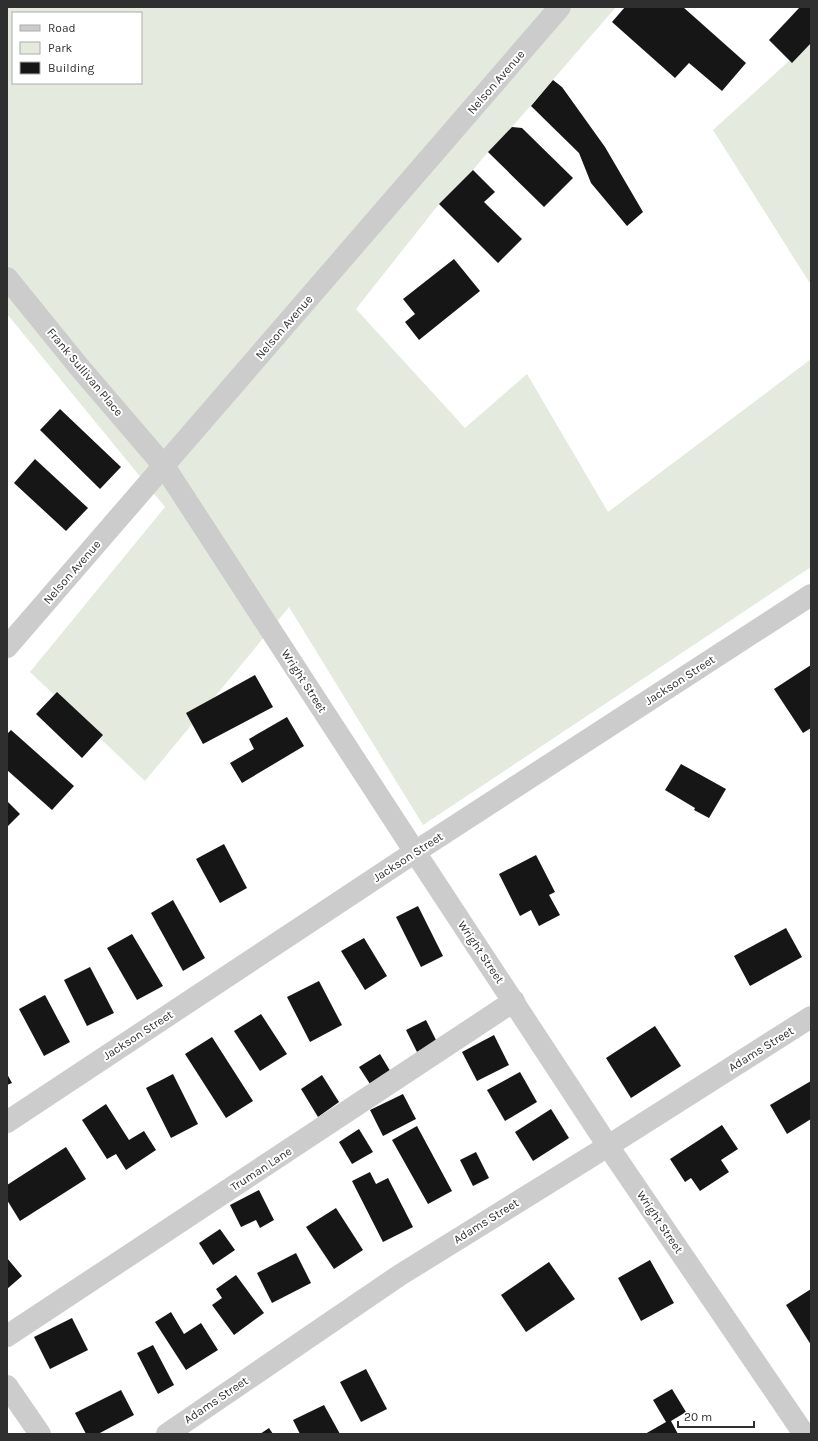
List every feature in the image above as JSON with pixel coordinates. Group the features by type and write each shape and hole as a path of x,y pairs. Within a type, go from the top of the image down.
{"street":[{"name":"Nelson Avenue","path":"7,647 560,7"},
{"name":"Frank Sullivan Place","path":"7,278 80,368 164,466"},
{"name":"Wright Street","path":"164,466 608,1146 802,1430"},
{"name":"Jackson Street","path":"7,1122 415,852 811,595"},
{"name":"Truman Lane","path":"7,1336 514,1002"},
{"name":"Adams Street","path":"167,1434 400,1275 811,1018"},
{"path":"7,1386 40,1434"}],"green space":[{"path":"7,7 616,7 512,127 473,170 439,204 356,309 465,428 527,374 608,512 811,359 811,567 423,825 289,607 145,781 30,672 165,507 7,314"},
{"path":"811,41 811,285 713,130"}],"building":[{"path":"625,7 683,7 746,63 722,91 689,63 675,78 612,22"},
{"path":"800,7 811,7 811,43 792,63 769,40"},
{"path":"553,80 562,87 605,147 643,212 627,226 591,183 579,153 531,106"},
{"path":"512,127 522,128 573,178 544,207 488,152"},
{"path":"473,170 495,192 484,202 522,239 498,263 439,204"},
{"path":"454,259 480,291 419,340 405,322 415,314 403,299"},
{"path":"60,409 121,467 100,489 40,430"},
{"path":"35,459 88,508 66,531 14,483"},
{"path":"811,665 811,728 803,733 774,689"},
{"path":"255,675 273,707 203,744 186,713"},
{"path":"57,692 103,735 82,758 36,714"},
{"path":"287,717 304,746 242,783 230,763 254,749 249,739"},
{"path":"11,730 74,786 52,810 7,770 7,734"},
{"path":"681,764 726,789 709,818 694,810 695,808 665,790"},
{"path":"7,801 20,814 7,827"},
{"path":"224,844 247,888 220,903 196,859"},
{"path":"536,855 555,892 549,895 560,915 539,926 531,910 520,916 499,874"},
{"path":"173,900 205,958 183,971 151,913"},
{"path":"418,906 443,956 421,967 396,917"},
{"path":"786,928 802,957 750,986 734,956"},
{"path":"132,934 163,986 137,1000 107,948"},
{"path":"364,938 387,976 365,990 341,951"},
{"path":"90,967 114,1013 87,1026 64,980"},
{"path":"319,981 342,1025 310,1042 287,997"},
{"path":"45,995 70,1042 44,1056 19,1009"},
{"path":"261,1014 287,1054 260,1071 234,1031"},
{"path":"426,1020 437,1042 417,1052 406,1030"},
{"path":"655,1026 681,1066 631,1098 606,1058"},
{"path":"494,1035 509,1065 477,1081 462,1052"},
{"path":"212,1037 253,1101 226,1118 185,1054"},
{"path":"380,1054 392,1074 372,1087 359,1067"},
{"path":"520,1072 537,1102 505,1121 487,1090"},
{"path":"7,1074 12,1083 7,1085"},
{"path":"173,1074 198,1124 171,1138 146,1088"},
{"path":"322,1075 339,1102 318,1117 301,1089"},
{"path":"811,1081 811,1119 787,1134 770,1105"},
{"path":"403,1094 416,1119 383,1136 370,1110"},
{"path":"106,1104 129,1140 144,1131 156,1150 126,1170 116,1154 107,1159 82,1120"},
{"path":"551,1109 569,1138 533,1161 515,1132"},
{"path":"722,1125 738,1149 721,1160 729,1172 700,1191 691,1178 685,1182 670,1159"},
{"path":"417,1126 452,1191 428,1204 392,1140"},
{"path":"359,1129 373,1152 352,1164 339,1142"},
{"path":"66,1147 86,1179 20,1221 7,1200 7,1185"},
{"path":"476,1152 489,1178 473,1186 460,1160"},
{"path":"370,1172 376,1184 388,1178 413,1227 383,1242 352,1181"},
{"path":"259,1190 274,1220 260,1228 256,1220 241,1227 230,1205"},
{"path":"336,1208 363,1250 334,1269 306,1227"},
{"path":"220,1229 235,1250 213,1265 199,1243"},
{"path":"296,1253 311,1283 272,1303 257,1273"},
{"path":"7,1258 22,1276 7,1289"},
{"path":"650,1260 674,1303 641,1321 618,1278"},
{"path":"549,1262 575,1299 526,1332 501,1295"},
{"path":"236,1275 264,1313 234,1335 212,1305 222,1298 216,1289"},
{"path":"811,1289 811,1345 786,1305"},
{"path":"171,1312 184,1334 201,1323 218,1350 186,1370 155,1322"},
{"path":"72,1318 88,1350 50,1369 34,1337"},
{"path":"153,1345 174,1385 158,1394 137,1353"},
{"path":"366,1369 387,1409 361,1422 340,1382"},
{"path":"672,1389 686,1412 671,1421 678,1434 645,1434 666,1422 653,1400"},
{"path":"121,1390 134,1415 98,1434 86,1434 75,1413"},
{"path":"324,1405 340,1434 300,1434 293,1420"},
{"path":"269,1428 273,1434 260,1434"}]}
